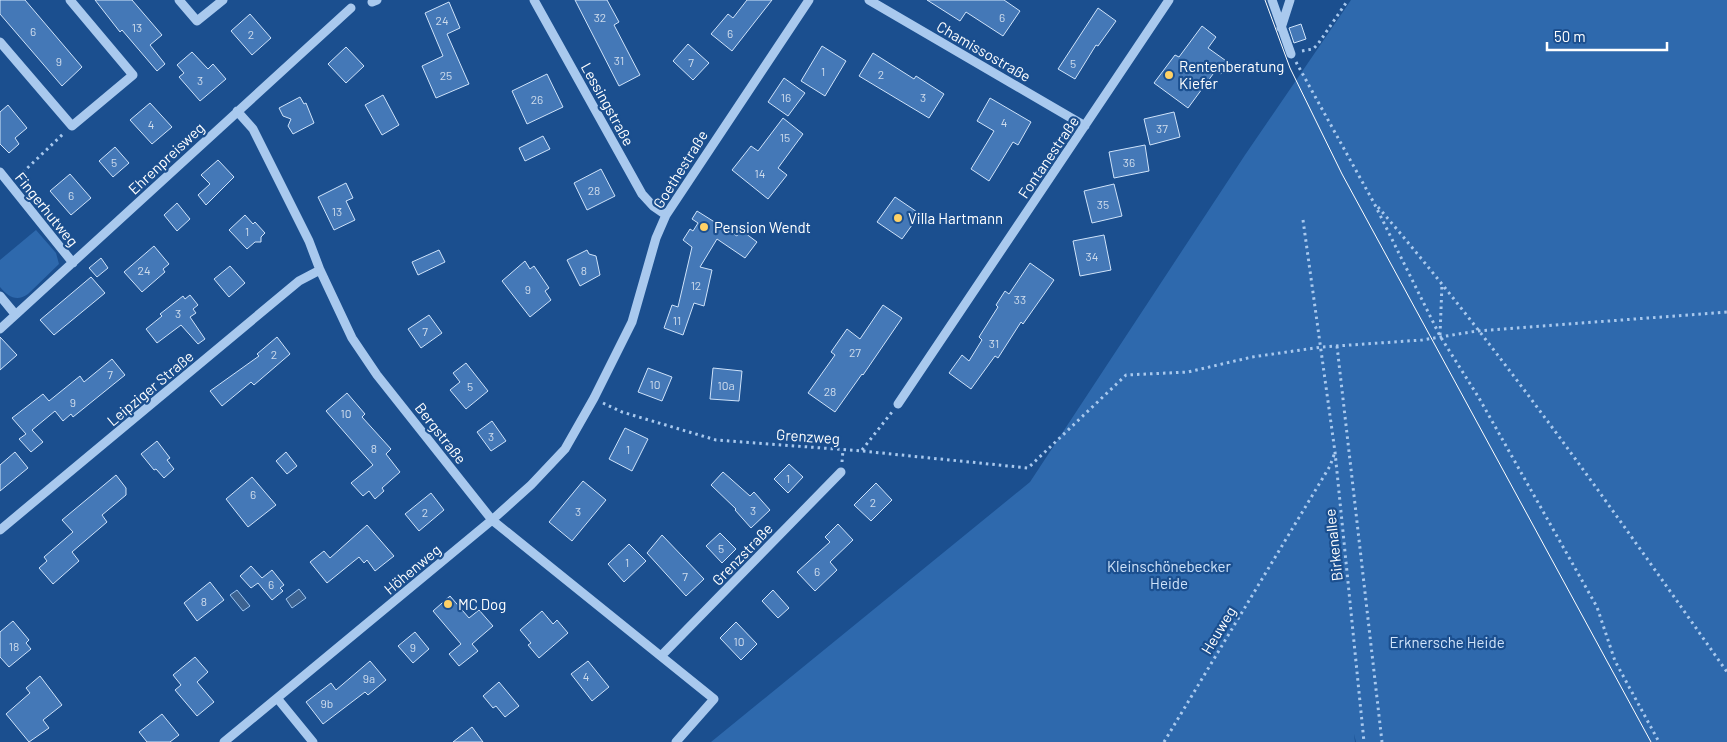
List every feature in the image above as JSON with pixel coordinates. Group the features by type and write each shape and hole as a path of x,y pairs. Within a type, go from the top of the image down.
{"street":[{"path":"0,42 72,126 132,75 70,0"},
{"path":"179,0 197,21 223,0"},
{"name":"Lessingstraße","path":"534,0 642,194 653,206 666,215"},
{"name":"Goethestraße","path":"594,398 632,322 656,238 666,215 809,0"},
{"name":"Chamissostraße","path":"869,0 1085,126"},
{"name":"Fontanestraße","path":"898,404 1169,0"},
{"path":"1272,0 1291,54"},
{"path":"1281,28 1290,0"},
{"name":"Ehrenpreisweg","path":"0,329 237,110 351,8"},
{"name":"Bergstraße","path":"237,110 253,129 309,241 320,270 352,338 377,375 492,520 662,655 714,699 676,742"},
{"name":"Fingerhutweg","path":"0,172 73,263"},
{"name":"Leipziger Straße","path":"0,530 299,281 320,270"},
{"path":"0,296 15,314"},
{"name":"Höhenweg","path":"224,742 492,520 531,485 565,449 594,398"},
{"name":"Grenzstraße","path":"662,655 841,472"},
{"path":"277,698 313,742"}],"path":[{"path":"1348,0 1313,49 1291,54 1374,203 1440,336 1478,398 1597,607 1615,661 1660,742"},
{"path":"10,184 72,126"},
{"path":"1374,203 1442,282 1477,331 1593,482 1727,672"},
{"name":"Birkenallee","path":"1303,220 1335,452 1364,742"},
{"path":"1440,336 1442,282"},
{"path":"1322,347 1422,340 1477,331 1727,312"},
{"path":"1338,346 1382,742"},
{"name":"Grenzweg","path":"594,398 622,412 683,432 716,440 862,451 1028,468 1126,375 1188,372 1252,357 1322,347"},
{"path":"862,451 898,404"},
{"name":"Heuweg","path":"1164,742 1330,466 1335,452"}],"green space":[{"path":"1351,0 1727,0 1727,742 1356,742 1354,734 1355,742 711,742 1030,482 1245,155"},
{"path":"36,230 56,253 59,264 28,294 16,298 6,293 0,287 0,260"}],"shaded area":[{"path":"299,589 306,598 292,608 286,599"},
{"path":"237,590 250,606 243,611 230,595"}],"building":[{"path":"0,0 25,0 82,67 62,86 0,14"},
{"path":"95,0 132,0 162,35 150,45 165,64 157,71 122,30 120,32"},
{"path":"575,0 607,0 619,22 614,25 640,75 619,86"},
{"path":"747,0 772,0 732,51 711,34 728,14 733,18"},
{"path":"927,0 1004,0 1020,11 1003,36 966,12 960,21"},
{"path":"449,2 460,28 447,34 469,84 436,98 422,66 443,56 425,13"},
{"path":"1098,8 1116,21 1098,46 1096,45 1075,79 1058,69"},
{"path":"250,14 271,38 252,55 231,31"},
{"path":"1301,24 1306,39 1294,43 1289,28"},
{"path":"1202,26 1216,37 1208,48 1229,63 1221,74 1216,70 1188,108 1154,83 1175,55 1179,57"},
{"path":"688,44 709,63 693,80 673,61"},
{"path":"822,46 846,61 825,96 801,81"},
{"path":"346,47 364,66 346,83 328,64"},
{"path":"192,52 208,69 213,64 226,79 200,101 179,77 184,73 177,65"},
{"path":"873,53 914,79 916,76 944,94 929,118 859,76"},
{"path":"547,74 563,107 527,124 512,91"},
{"path":"784,78 805,93 788,116 768,102"},
{"path":"383,95 399,125 382,135 365,105"},
{"path":"300,97 304,104 306,103 314,123 293,134 288,126 291,119 283,116 279,108"},
{"path":"990,98 1031,122 1018,145 1013,142 989,181 971,169 994,131 977,121"},
{"path":"150,103 172,127 152,144 130,120"},
{"path":"8,105 27,128 15,138 19,144 9,153 0,144 0,112"},
{"path":"1174,112 1180,137 1150,145 1144,119"},
{"path":"783,118 803,134 778,168 787,175 768,199 732,170 751,146 758,151"},
{"path":"543,136 550,149 525,161 519,148"},
{"path":"1145,145 1149,171 1114,178 1109,152"},
{"path":"115,147 129,163 113,177 99,161"},
{"path":"218,160 234,177 206,205 198,195 210,184 201,175"},
{"path":"601,169 615,196 587,210 574,183"},
{"path":"70,174 91,198 71,215 50,191"},
{"path":"346,183 353,198 346,201 355,220 334,230 318,197"},
{"path":"1114,184 1122,216 1092,223 1084,191"},
{"name":"Villa Hartmann","path":"895,197 920,214 902,239 877,222"},
{"path":"177,203 190,219 177,231 164,215"},
{"path":"697,211 737,236 741,230 757,242 745,258 717,239 700,267 712,270 704,306 694,303 683,335 664,328 672,305 678,307 692,247 683,240 690,229 693,231 698,223 692,219"},
{"path":"245,215 265,233 261,237 261,242 255,242 247,249 229,230"},
{"path":"1104,235 1111,270 1080,276 1073,241"},
{"path":"154,246 169,264 163,269 165,272 142,292 124,272"},
{"path":"439,250 445,262 418,275 412,262"},
{"path":"587,250 589,254 596,256 600,275 580,286 567,260"},
{"path":"101,258 108,268 97,277 89,268"},
{"path":"525,261 530,269 534,266 549,288 545,291 551,300 530,317 502,281"},
{"path":"1030,263 1054,280 1023,324 1021,322 998,358 995,356 971,389 949,373 962,355 969,361 982,340 979,337 998,307 996,305 1005,291 1009,294"},
{"path":"230,266 245,283 229,297 214,279"},
{"path":"91,277 105,293 54,335 40,320"},
{"path":"190,295 198,305 193,309 196,313 190,317 205,339 198,344 181,325 157,343 146,329 162,316 160,314 183,296 185,299"},
{"path":"883,305 902,318 835,412 808,393 835,355 831,352 847,329 860,339"},
{"path":"429,315 442,333 421,348 408,329"},
{"path":"0,337 17,355 0,370"},
{"path":"277,337 290,354 254,385 251,382 222,406 210,391 259,356 257,354"},
{"path":"112,359 125,375 73,417 71,414 63,421 55,411 32,430 43,442 31,452 19,439 26,434 12,418 43,394 49,401 80,376 84,382"},
{"path":"466,363 488,391 466,409 450,390 460,382 453,373"},
{"path":"648,368 672,377 662,401 638,392"},
{"path":"713,368 742,371 739,401 710,399"},
{"path":"347,393 365,414 362,417 391,449 386,454 400,472 382,488 384,491 375,499 369,491 363,496 351,483 373,465 326,411"},
{"path":"492,421 506,441 491,451 477,432"},
{"path":"625,428 648,439 632,471 609,459"},
{"path":"157,441 170,458 167,460 174,469 164,478 156,469 154,470 141,454"},
{"path":"15,452 28,468 0,491 0,465"},
{"path":"286,452 297,466 287,474 276,461"},
{"path":"789,464 803,477 788,493 774,479"},
{"path":"723,472 750,496 754,492 770,510 751,528 736,509 711,485"},
{"path":"116,475 126,488 126,495 102,515 107,522 72,552 79,561 53,584 39,568 47,561 44,557 73,532 62,520"},
{"path":"252,477 276,505 248,527 226,499"},
{"path":"583,481 606,500 572,541 549,522"},
{"path":"876,483 892,500 871,521 854,505"},
{"path":"431,493 444,510 419,531 405,514"},
{"path":"838,524 853,540 830,562 837,570 815,591 797,572 830,542 825,537"},
{"path":"367,525 394,556 375,571 367,560 364,563 359,557 327,583 310,562 324,551 330,558"},
{"path":"720,533 736,549 722,563 706,546"},
{"path":"662,535 704,579 686,596 647,553"},
{"path":"629,544 646,561 624,582 608,564"},
{"path":"251,566 262,578 272,570 284,585 280,588 283,591 272,600 258,583 251,588 240,576"},
{"path":"210,582 224,600 197,621 184,603"},
{"path":"773,590 789,608 778,618 762,601"},
{"path":"450,596 469,618 479,610 493,626 472,644 478,651 459,666 449,654 461,644 433,611"},
{"path":"542,611 553,624 557,620 568,633 539,658 528,645 531,643 520,630"},
{"path":"13,621 29,640 26,643 31,649 9,667 0,657 0,632"},
{"path":"736,622 757,644 741,660 720,638"},
{"path":"415,632 429,649 413,663 398,646"},
{"path":"195,657 208,672 197,682 214,702 197,716 175,690 181,685 173,675"},
{"path":"370,661 386,680 368,695 365,692 323,724 306,702 331,683 336,690"},
{"path":"588,661 609,687 592,701 571,674"},
{"path":"40,676 62,705 43,720 49,728 29,742 6,714 30,693 26,688"},
{"path":"499,682 519,706 505,717 496,706 493,708 483,696"},
{"path":"162,714 179,735 170,742 147,742 139,732"},
{"path":"472,727 483,742 453,742"}],"tram line":[{"path":"1265,0 1290,68 1342,174 1651,742"}],"place":[{"name":"Rentenberatung Kiefer","path":"1169,75"},
{"name":"Villa Hartmann","path":"898,218"},
{"name":"Pension Wendt","path":"704,227"},
{"name":"MC Dog","path":"448,604"}],"park label":[{"name":"Kleinschönebecker Heide","path":"1169,574"},
{"name":"Erknersche Heide","path":"1447,642"}]}
